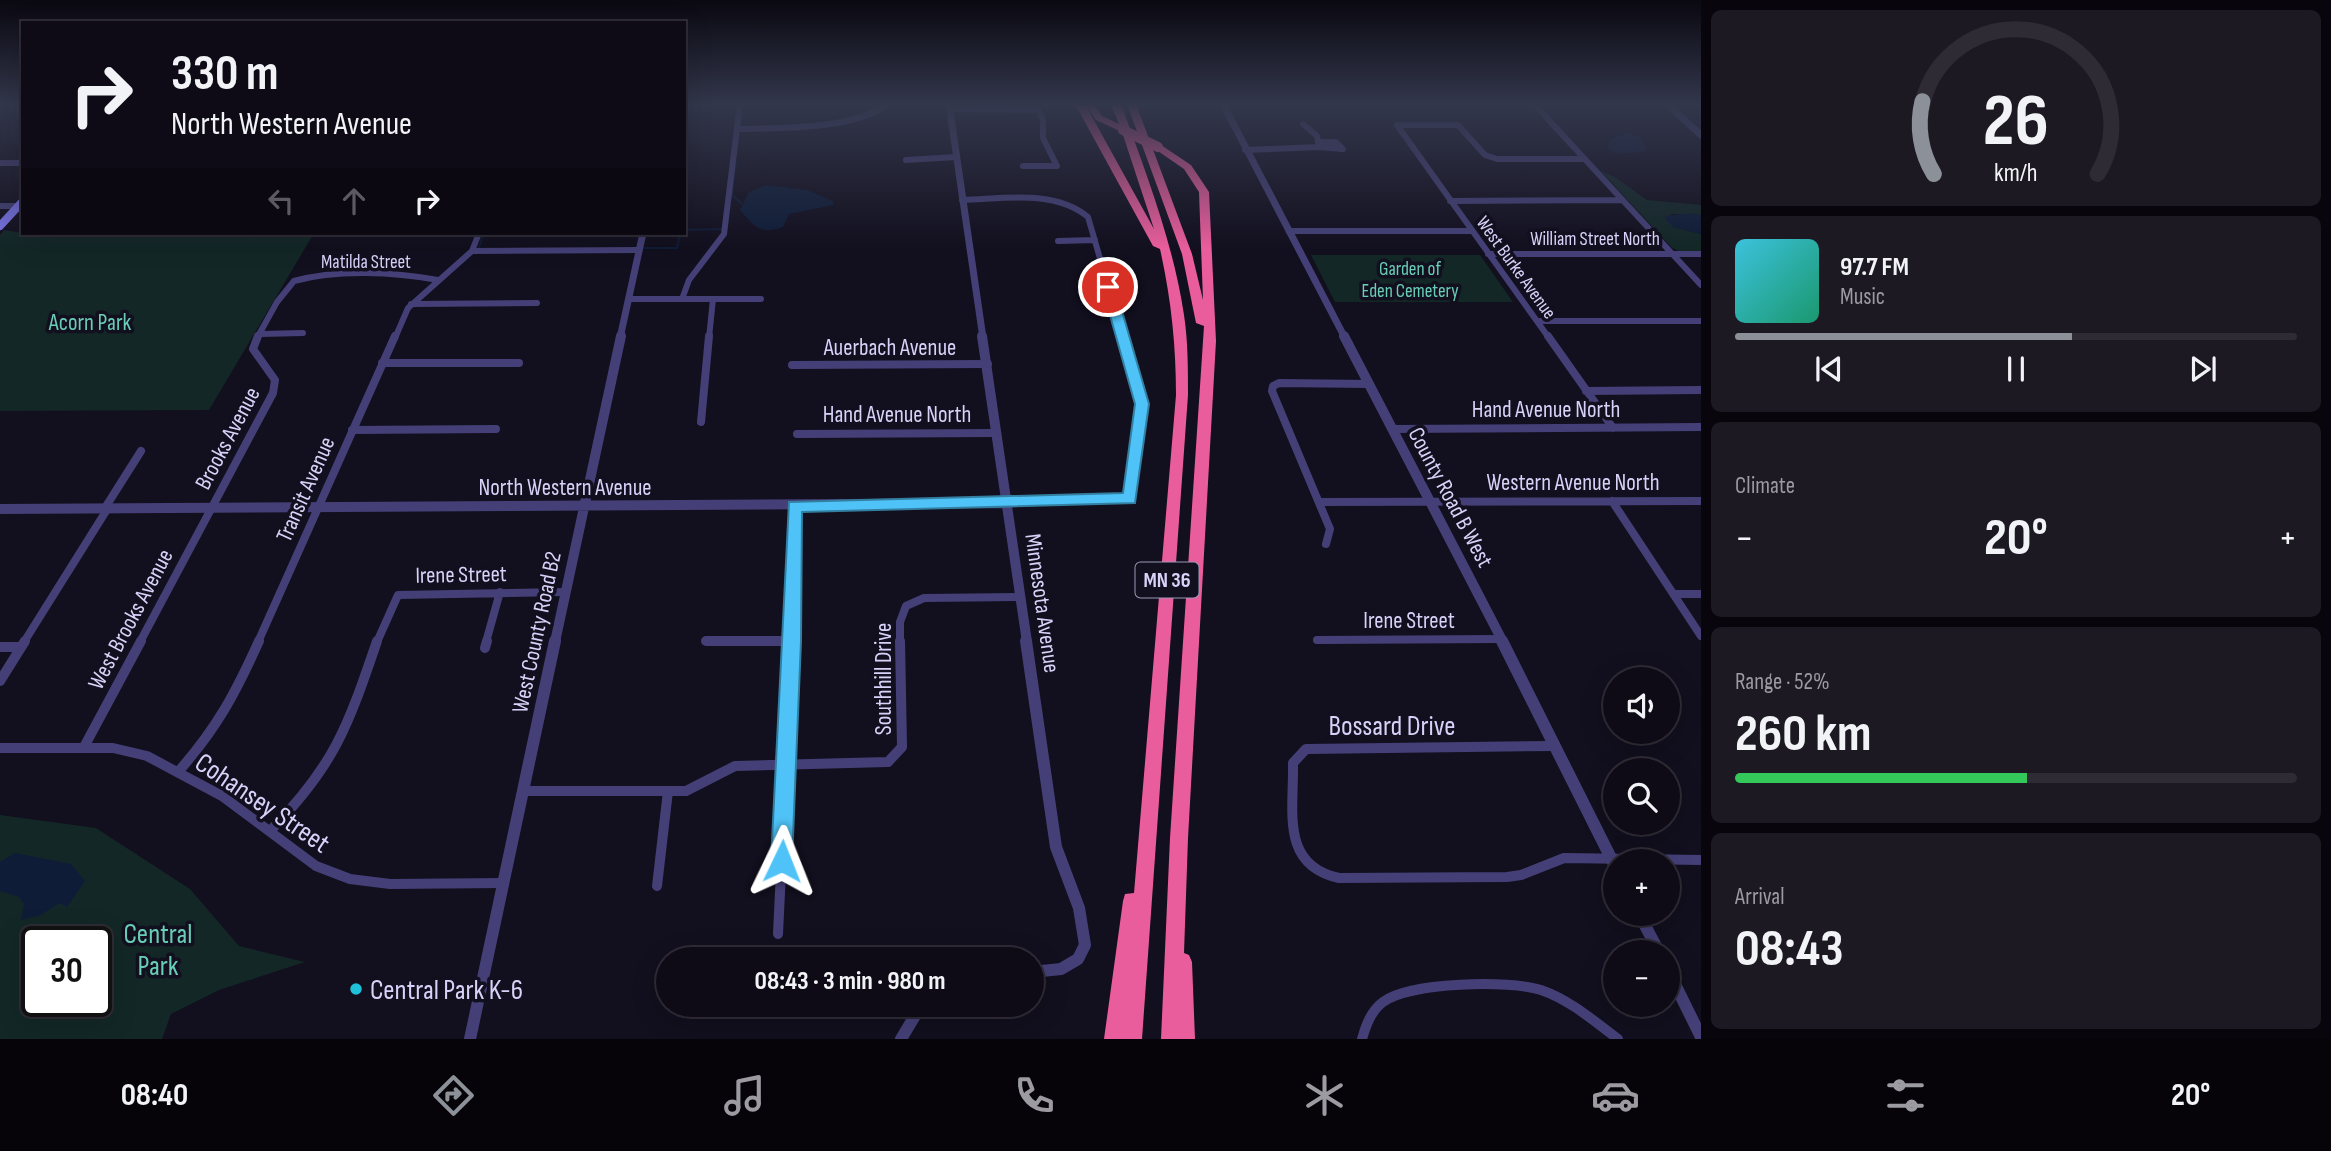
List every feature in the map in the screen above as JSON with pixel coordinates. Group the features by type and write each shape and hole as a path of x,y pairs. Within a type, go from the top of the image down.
{"highway":[{"path":"1107,152 1155,240 1181,328"},
{"name":"MN 36","path":"1132,1039 1146,831 1182,395 1181,328 1167,248 1133,152"},
{"name":"MN 36","path":"1149,152 1191,267 1201,314 1207,377 1179,838 1171,1039"},
{"path":"1166,152 1188,167 1204,192 1210,341 1207,377"},
{"path":"1114,1039 1129,920 1146,831"},
{"path":"1179,838 1185,1039"}],"main road":[{"path":"0,226 21,203"}],"street":[{"path":"682,299 688,280 715,250 724,234 734,152"},
{"name":"Minnesota Avenue","path":"955,152 1056,847 1064,874 1087,926 1087,938 1079,959 1065,969 1044,971"},
{"path":"1023,166 1057,166 1050,152"},
{"name":"County Road B West","path":"1246,152 1290,231 1501,639 1606,849"},
{"name":"West Burke Avenue","path":"1416,152 1613,428"},
{"name":"West Burke Avenue","path":"1485,152 1490,158 1584,159"},
{"path":"1578,152 1701,285"},
{"path":"906,160 956,157"},
{"path":"0,163 21,163"},
{"path":"962,200 1058,201 1083,211 1095,240 1058,241"},
{"path":"1450,201 1622,200"},
{"path":"0,206 21,203"},
{"path":"1290,231 1471,231"},
{"name":"Transit Avenue","path":"178,772 208,738 232,701 382,363 411,304 472,251 478,235"},
{"name":"West County Road B2","path":"470,1039 643,235"},
{"name":"North Western Avenue","path":"0,509 795,506 1130,499 1142,404 1095,240"},
{"path":"472,251 639,250"},
{"name":"William Street North","path":"1488,254 1701,254"},
{"name":"Matilda Street","path":"260,334 287,287 295,280 307,277 415,276 438,280"},
{"path":"629,299 761,299"},
{"path":"701,422 713,299"},
{"path":"411,304 537,303"},
{"path":"1537,321 1701,321"},
{"path":"260,334 303,333"},
{"name":"Brooks Avenue","path":"211,508 275,389 275,380 253,349 260,334"},
{"path":"382,363 519,363"},
{"name":"Auerbach Avenue","path":"792,365 988,364"},
{"path":"1326,544 1330,529 1272,391 1273,386 1279,383 1368,384"},
{"path":"1586,391 1701,390"},
{"name":"Hand Avenue North","path":"1392,429 1701,428"},
{"path":"352,430 496,429"},
{"name":"Hand Avenue North","path":"797,434 996,433"},
{"path":"0,681 141,451"},
{"path":"1612,500 1701,636"},
{"name":"Western Avenue North","path":"1320,502 1701,500"},
{"path":"778,934 792,641 795,506"},
{"name":"West Brooks Avenue","path":"84,747 211,508"},
{"name":"Irene Street","path":"270,831 307,792 336,750 356,708 398,596 566,592"},
{"path":"485,648 500,593"},
{"path":"1674,594 1701,594"},
{"name":"Southhill Drive","path":"786,764 883,763 899,753 903,741 900,622 902,611 911,602 924,598 1021,597"},
{"name":"Irene Street","path":"1318,640 1501,639"},
{"path":"706,641 792,641"},
{"path":"0,647 21,647"},
{"name":"Bossard Drive","path":"1555,746 1315,748 1300,752 1292,769 1294,843 1312,869 1339,878 1507,877 1521,875 1564,858 1603,862"},
{"name":"Cohansey Street","path":"0,748 84,747 130,751 178,772 222,796 316,866 349,879 390,884 504,883"},
{"path":"524,791 694,789 735,766 786,764"},
{"path":"657,886 668,791"},
{"path":"1680,861 1701,860"},
{"path":"1362,1039 1365,1027 1378,1006 1400,993 1527,985 1554,995 1618,1039"},
{"path":"1680,994 1701,1037"},
{"path":"901,1039 914,1017"}],"green space":[{"path":"1601,171 1615,177 1647,200 1701,205 1701,215 1671,214 1673,227 1701,234 1701,252 1681,252 1672,248"},
{"name":"Acorn Park","path":"4,230 21,233 21,235 313,235 209,410 0,411 0,235"},
{"name":"Garden of Eden Cemetery","path":"1311,255 1480,255 1513,302 1335,302"},
{"name":"Central Park","path":"0,815 96,828 190,889 239,946 305,962 219,990 171,1014 162,1039 0,1039"}],"water":[{"path":"766,185 807,190 833,201 833,205 789,214 783,227 763,230 754,225 740,210 749,192"},
{"path":"1691,213 1701,215 1701,234 1673,227 1665,219 1665,216"},
{"path":"15,853 71,864 85,881 67,907 59,903 41,915 21,920 24,904 19,897 0,891 0,862"}],"waterway":[{"path":"732,194 736,161"},
{"path":"732,195 742,204"},
{"path":"686,230 722,229"},
{"path":"479,248 483,235"},
{"path":"644,248 677,248 680,235"}],"place":[{"name":"Central Park K-6","path":"356,989"}],"route":[{"path":"782,861 795,506 1130,499 1142,404 1108,287"}]}
